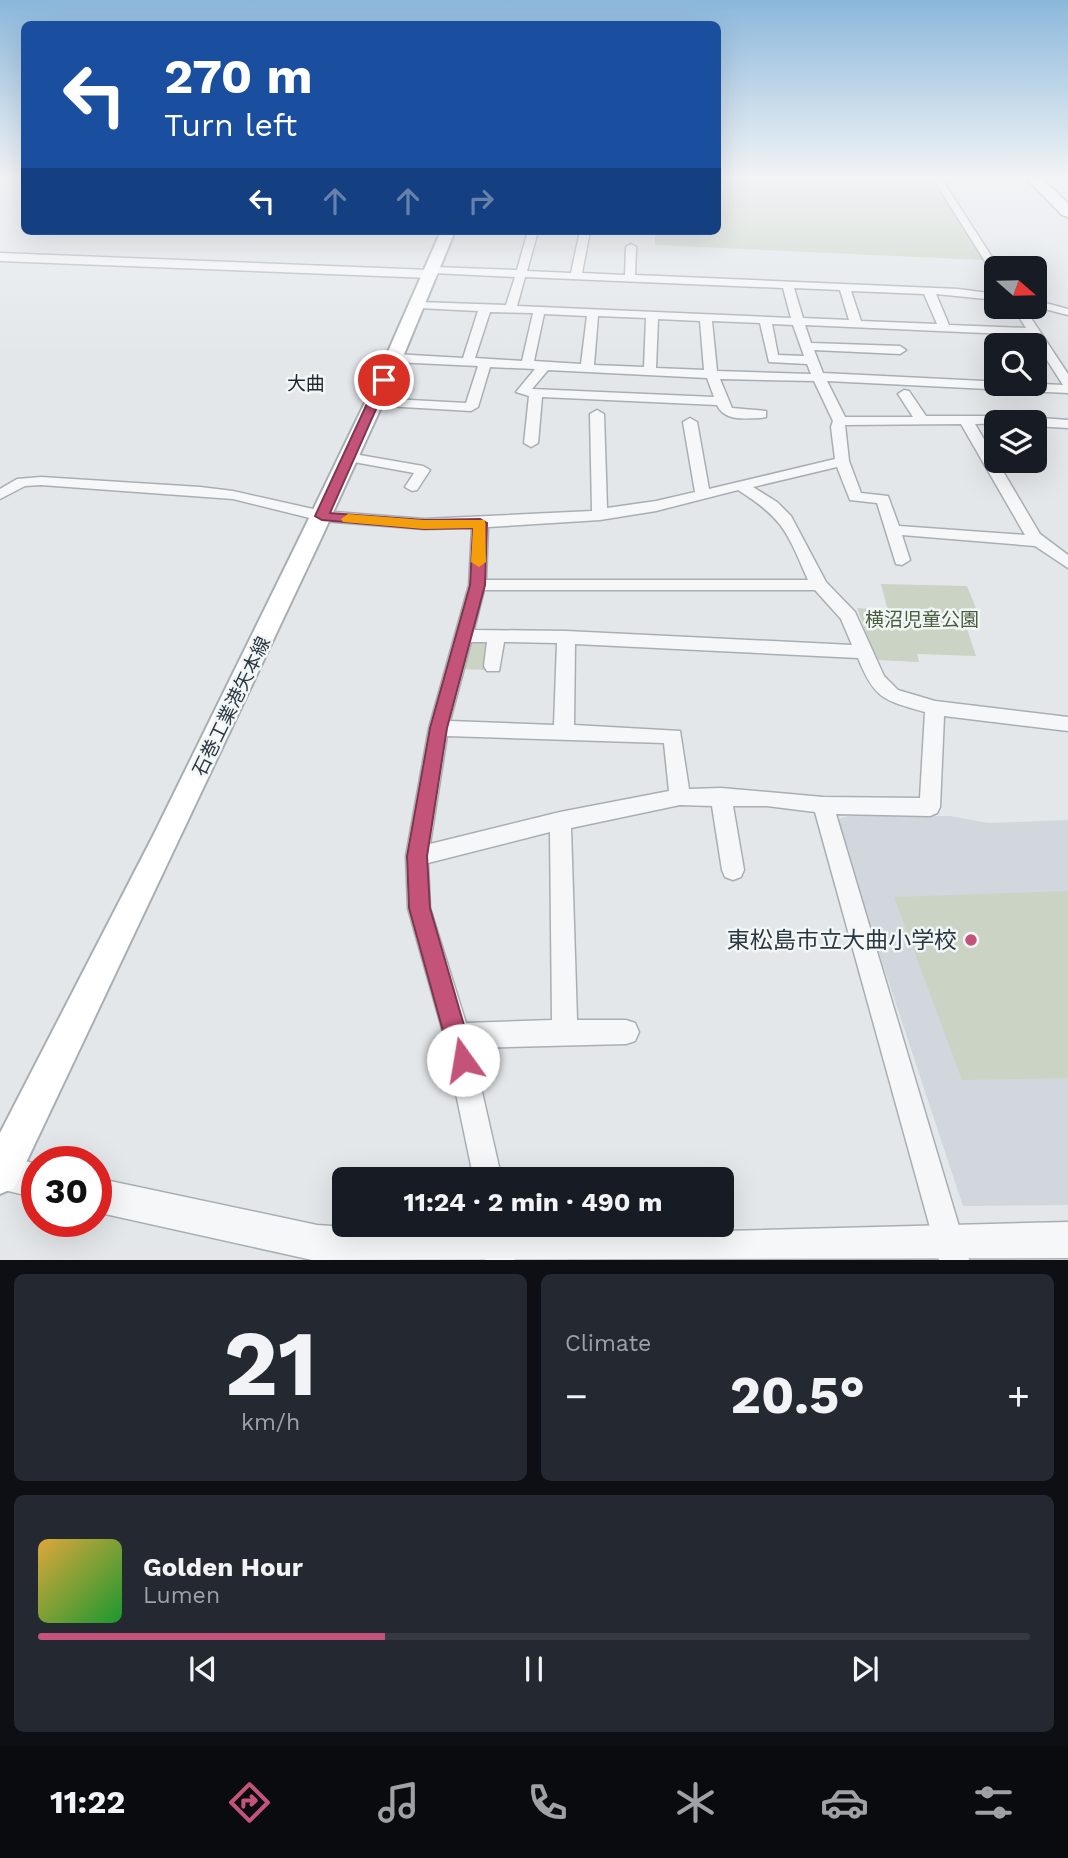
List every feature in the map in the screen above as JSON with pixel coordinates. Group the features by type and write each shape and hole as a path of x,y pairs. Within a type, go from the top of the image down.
{"main road":[{"name":"石巻工業港矢本線","path":"0,1173 184,803 322,516 418,305 446,237"}],"street":[{"path":"512,309 531,237"},
{"path":"576,276 584,237"},
{"path":"974,237 986,256"},
{"path":"630,278 631,247"},
{"path":"0,257 630,278 984,296"},
{"path":"788,285 796,321 810,360 840,421 838,428 842,461 855,497 883,499 902,560"},
{"path":"845,288 856,324"},
{"path":"929,292 944,327"},
{"path":"418,305 1033,332"},
{"path":"1047,306 1068,312"},
{"path":"468,362 485,308"},
{"path":"527,365 539,310"},
{"path":"587,368 593,313"},
{"path":"650,371 652,316"},
{"path":"706,318 710,370 726,410 733,414 761,414"},
{"path":"394,358 803,379 817,377 1068,386 1061,364 1025,319"},
{"path":"765,320 773,359 810,360"},
{"path":"806,346 900,350"},
{"path":"373,402 471,407 485,363"},
{"path":"544,366 522,392 724,401"},
{"path":"531,443 536,393"},
{"path":"904,394 922,420"},
{"path":"597,414 600,515"},
{"path":"840,421 1013,420 1068,425"},
{"path":"966,421 1034,537 1068,563"},
{"path":"690,422 703,494"},
{"path":"348,457 425,467 412,487"},
{"path":"0,495 22,482 156,487 233,495 322,516 424,524 480,523 600,515 656,506 842,461"},
{"path":"743,487 772,505 786,519 819,585 849,616 876,680 891,695 935,708 1068,724"},
{"path":"480,523 477,585 439,728 417,856 419,908 457,1036 485,1167"},
{"path":"892,530 1038,541"},
{"path":"477,585 819,585"},
{"path":"463,636 566,637 864,652"},
{"path":"493,666 496,636"},
{"path":"564,732 566,637"},
{"path":"417,856 560,821 680,797 721,796 823,805 930,807 935,708"},
{"path":"439,728 674,736 680,797"},
{"path":"721,796 733,870"},
{"path":"823,805 951,1251"},
{"path":"560,821 565,1032"},
{"path":"457,1036 626,1032"},
{"path":"0,1173 21,1178"},
{"path":"112,1198 317,1242 951,1251 1068,1240"}],"shaded area":[{"name":"東松島市立大曲小学校","path":"848,816 950,816 988,823 1068,820 1068,1205 963,1206 835,820"}],"green space":[{"path":"655,237 970,237 983,260 655,245"},
{"name":"横沼児童公園","path":"881,584 967,586 979,616 963,617 976,656 917,654 919,662 876,660 857,608 888,611"},
{"path":"472,641 487,642 490,646 487,670 459,669 465,646"},
{"path":"1068,891 1068,1078 962,1080 894,897"}],"slow traffic":[{"path":"348,519 424,524 480,523 479,562"}],"place":[{"name":"東松島市立大曲小学校","path":"971,940"}],"district":[{"name":"大曲","path":"306,383"}],"route":[{"path":"384,380 322,516 392,523 480,523 477,585 439,728 417,856 419,908 463,1060"}]}
